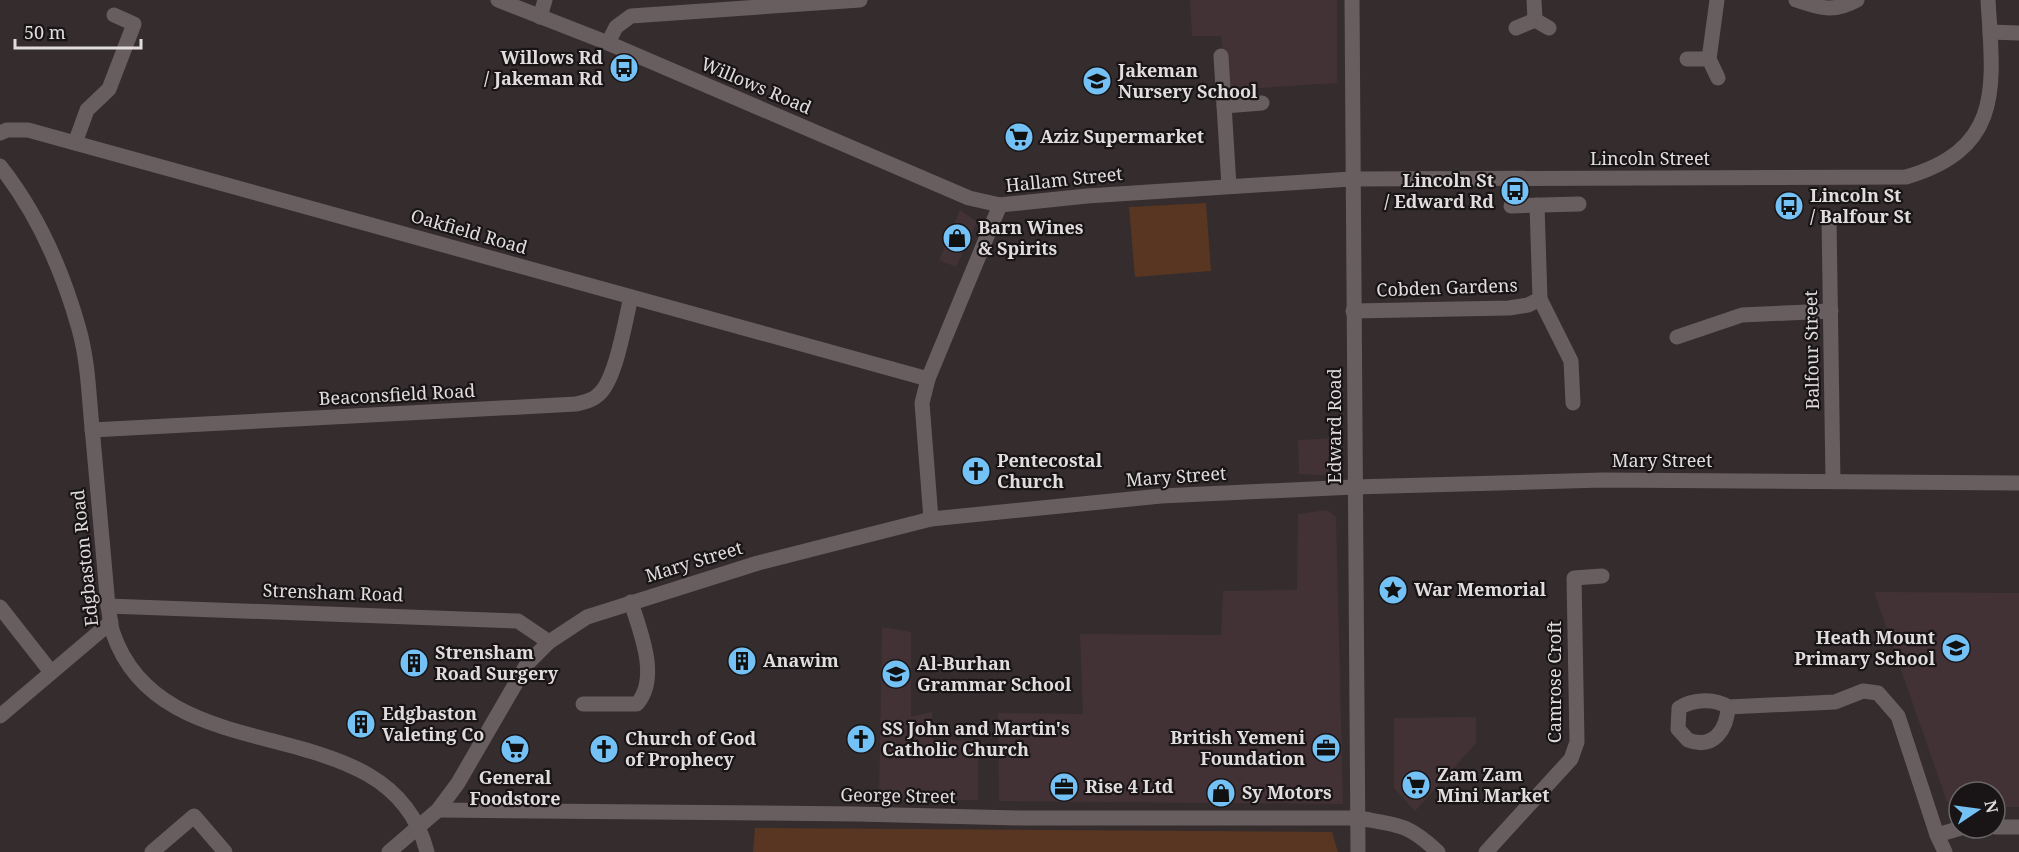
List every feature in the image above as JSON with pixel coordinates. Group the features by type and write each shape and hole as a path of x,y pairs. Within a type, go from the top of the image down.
{"street":[{"name":"Willows Road","path":"498,0 608,43 969,198 1000,205"},
{"path":"540,17 545,0"},
{"path":"608,43 616,27 631,16 860,0"},
{"name":"Edward Road","path":"1352,0 1351,179 1358,852"},
{"path":"1534,0 1536,20"},
{"path":"1718,0 1709,59 1718,78"},
{"path":"1796,0 1826,10 1837,9 1857,0"},
{"path":"1988,0 1990,32 2019,33"},
{"path":"75,142 87,110 110,89 134,24 114,15"},
{"path":"1536,20 1549,28"},
{"path":"1515,28 1536,20"},
{"name":"Lincoln Street","path":"1351,179 1906,177 1946,162 1961,151 1973,135 1988,108 1993,77 1990,32"},
{"path":"1221,56 1229,186"},
{"path":"1686,59 1709,59"},
{"path":"1224,106 1262,103"},
{"name":"Oakfield Road","path":"0,133 7,130 28,130 75,142 928,379"},
{"name":"Edgbaston Road","path":"0,166 28,207 66,288 79,331 88,377 108,606 113,633 130,664 155,695 181,712 238,732 348,763 386,785 403,803 419,828 427,852"},
{"name":"Hallam Street","path":"931,519 922,403 928,379 1000,205 1229,186 1351,179"},
{"path":"1510,206 1579,204"},
{"name":"Cobden Gardens","path":"1537,205 1540,298 1571,361 1573,403"},
{"name":"Balfour Street","path":"1829,219 1833,481"},
{"name":"Beaconsfield Road","path":"92,430 576,404 600,394 610,378 631,297"},
{"name":"Cobden Gardens","path":"1353,311 1509,308 1528,305 1540,298"},
{"path":"1677,337 1742,315 1831,311"},
{"name":"Mary Street","path":"388,852 438,810 458,783 527,664 549,642 587,616 758,563 931,519 1161,496 1354,487 1603,480 2019,483"},
{"name":"Camrose Croft","path":"1486,852 1571,759 1577,742 1574,578 1602,576"},
{"path":"583,704 637,704 645,695 648,668 631,602"},
{"name":"Strensham Road","path":"108,606 518,621 549,642"},
{"path":"0,607 51,672"},
{"path":"0,716 111,622"},
{"path":"1728,707 1835,702 1863,691 1878,693 1898,716 1937,835 1945,852"},
{"name":"George Street","path":"438,810 1022,818 1358,818 1401,826 1416,832 1438,852"},
{"path":"152,852 194,816 225,852"},
{"path":"1937,835 1947,832"}],"shaded area":[{"path":"1190,0 1337,0 1337,83 1228,90 1221,36 1192,36"},
{"path":"1206,203 1211,271 1135,277 1129,207"},
{"name":"Barn Wines & Spirits","path":"960,210 977,222 956,267 939,260"},
{"path":"1337,438 1338,476 1299,474 1298,440"},
{"path":"1327,510 1336,517 1343,804 999,801 998,713 1083,714 1080,634 1221,635 1223,591 1297,590 1298,514"},
{"name":"Heath Mount Primary School","path":"1874,592 2019,593 2019,807 2007,807 2007,780 1947,780 1947,802"},
{"path":"882,627 911,632 911,717 932,712 932,740 978,740 978,800 879,799"},
{"path":"1476,717 1476,743 1415,811 1394,788 1394,718"},
{"path":"755,828 1332,832 1338,852 753,852"}],"place":[{"name":"Willows Rd / Jakeman Rd","path":"624,68"},
{"name":"Jakeman Nursery School","path":"1097,81"},
{"name":"Aziz Supermarket","path":"1019,137"},
{"name":"Lincoln St / Edward Rd","path":"1515,191"},
{"name":"Lincoln St / Balfour St","path":"1789,206"},
{"name":"Barn Wines & Spirits","path":"957,238"},
{"name":"Pentecostal Church","path":"976,471"},
{"name":"War Memorial","path":"1393,590"},
{"name":"Heath Mount Primary School","path":"1956,648"},
{"name":"Anawim","path":"742,661"},
{"name":"Strensham Road Surgery","path":"414,663"},
{"name":"Al-Burhan Grammar School","path":"896,674"},
{"name":"Edgbaston Valeting Co","path":"361,724"},
{"name":"SS John and Martin's Catholic Church","path":"861,739"},
{"name":"British Yemeni Foundation","path":"1326,748"},
{"name":"General Foodstore","path":"515,749"},
{"name":"Church of God of Prophecy","path":"604,749"},
{"name":"Zam Zam Mini Market","path":"1416,785"},
{"name":"Rise 4 Ltd","path":"1064,787"},
{"name":"Sy Motors","path":"1221,793"}]}
